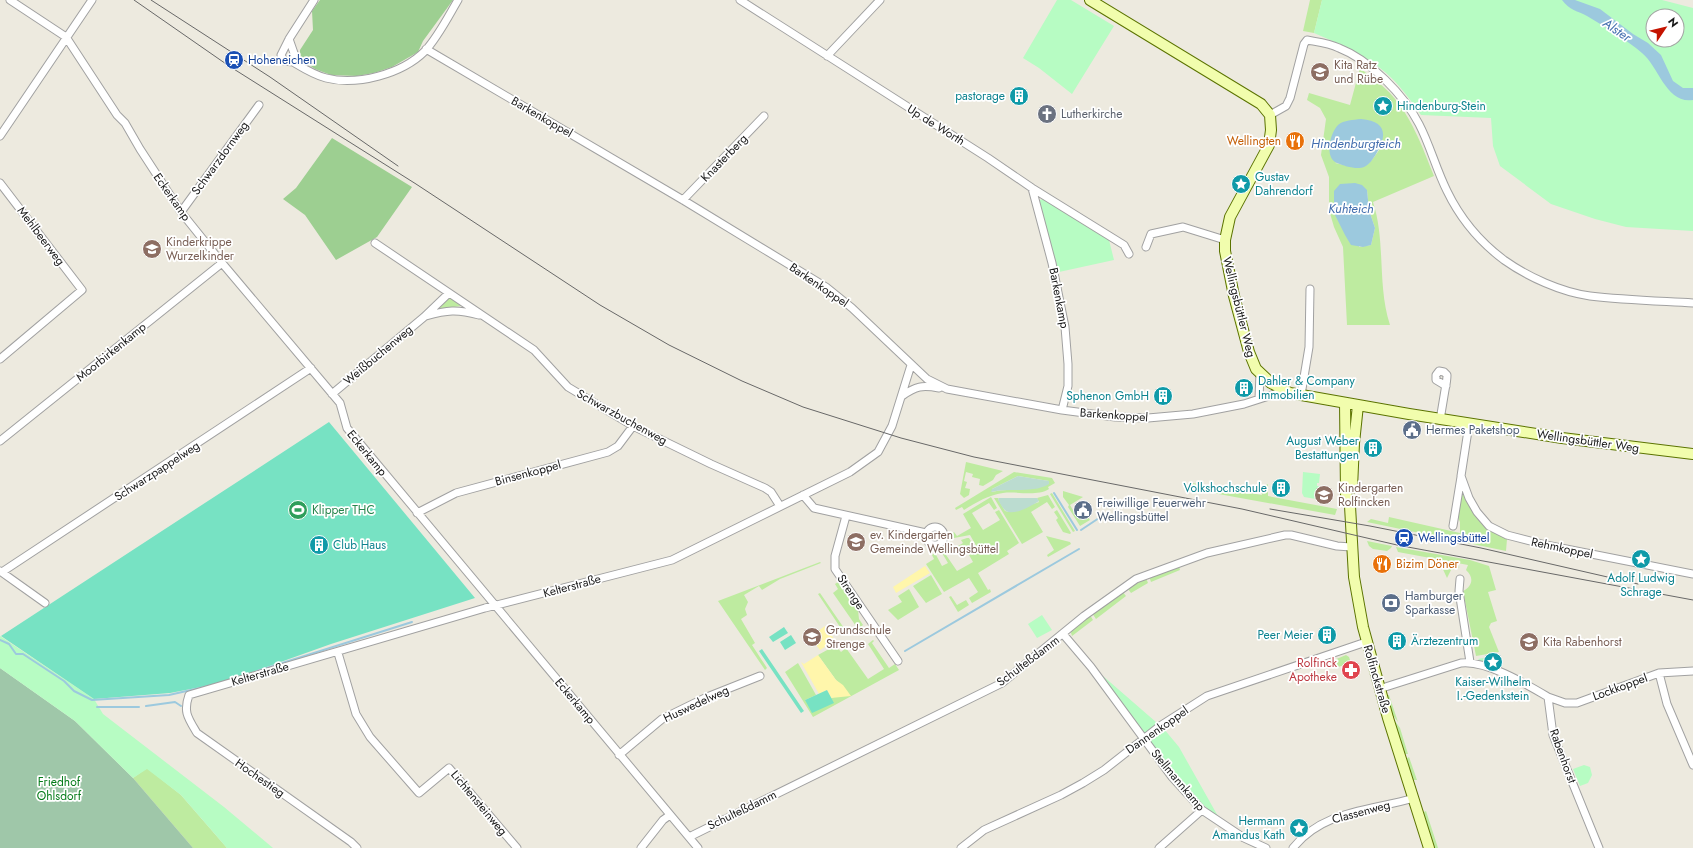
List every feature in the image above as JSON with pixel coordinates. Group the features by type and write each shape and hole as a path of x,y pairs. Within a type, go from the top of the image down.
{"main road":[{"path":"1090,0 1261,104 1270,116"},
{"name":"Wellingsbüttler Weg","path":"1270,116 1271,130 1269,145 1230,217 1225,240 1226,262 1248,348 1254,364 1260,373 1271,384 1284,391 1301,395 1440,420 1693,454"},
{"name":"Rolfinckstraße","path":"1344,403 1346,494 1350,506"},
{"name":"Rolfinckstraße","path":"1358,405 1350,506 1351,547 1356,597 1366,642 1379,689 1429,848"}],"street":[{"path":"10,0 66,37"},
{"path":"0,136 92,0"},
{"path":"314,0 281,52 281,58 286,62 293,62 309,72 326,78 354,80 384,75 413,61 426,49 458,0"},
{"name":"Up de Worth","path":"740,0 988,158 1032,188 1124,245 1129,254"},
{"path":"827,56 880,0"},
{"name":"Eckerkamp","path":"66,37 118,115 125,123 181,212 340,403 347,428 494,606 698,848"},
{"path":"290,39 295,56 293,62"},
{"path":"1270,116 1286,106 1290,98 1304,44 1307,40 1323,42 1340,48 1374,69 1395,90 1407,105 1418,122 1446,190 1458,211 1474,232 1505,260 1533,277 1589,296 1693,303"},
{"name":"Barkenkoppel","path":"426,49 683,200 826,287 852,308 927,379 947,389 1062,410 1115,417 1148,418 1193,414 1259,399 1284,391"},
{"name":"Schwarzdornweg","path":"181,212 259,105"},
{"name":"Knasterberg","path":"683,200 764,116"},
{"name":"Mehlbeerweg","path":"0,183 82,290 0,360"},
{"name":"Barkenkamp","path":"1032,188 1052,263 1065,327 1068,386 1062,410"},
{"path":"1146,247 1151,234 1183,228 1225,240"},
{"name":"Schwarzbuchenweg","path":"375,243 534,350 568,387 633,426 711,464 765,488 771,492 780,506"},
{"name":"Moorbirkenkamp","path":"0,441 222,263"},
{"path":"1301,395 1309,347 1310,289"},
{"name":"Weißbuchenweg","path":"332,394 424,317 449,293"},
{"name":"Weißbuchenweg","path":"424,317 440,312 460,310 483,316"},
{"name":"Kelterstraße","path":"189,695 338,653 494,606 672,560 850,472 878,452 892,426 911,365"},
{"name":"Schwarzpappelweg","path":"1,572 311,368"},
{"path":"1259,399 1260,373"},
{"path":"902,396 913,388 926,385 947,389"},
{"path":"1440,420 1446,386"},
{"name":"Rehmkoppel","path":"1453,526 1469,424"},
{"name":"Binsenkoppel","path":"417,512 456,493 608,452 618,446 633,426"},
{"name":"Rehmkoppel","path":"1461,476 1469,498 1477,512 1489,526 1507,535 1552,546 1693,574"},
{"path":"803,495 814,508 926,533"},
{"name":"Strenge","path":"846,516 835,556 834,569 898,661"},
{"name":"Schulteßdamm","path":"689,837 1002,683 1084,616 1136,579 1207,553 1291,534 1340,547 1351,547"},
{"path":"1,572 45,603"},
{"path":"1460,579 1459,591 1470,662"},
{"name":"Stellmannkamp","path":"1063,634 1091,667 1172,777 1202,810 1244,838 1266,848"},
{"name":"Dannenkoppel","path":"961,848 984,830 1061,795 1083,783 1104,770 1143,738 1207,696 1366,642"},
{"name":"Lichtensteinweg","path":"338,653 356,714 370,737 419,793 449,768 517,848"},
{"path":"1379,689 1461,663 1470,662 1502,673 1548,697"},
{"name":"Lockkoppel","path":"1548,697 1565,703 1577,703 1659,673 1693,671"},
{"path":"1659,673 1667,704 1693,765"},
{"name":"Huswedelweg","path":"620,755 662,719 707,697 760,676"},
{"name":"Hochestieg","path":"189,695 186,705 186,714 196,733 351,842 357,848"},
{"name":"Rabenhorst","path":"1548,697 1553,735 1599,848"},
{"name":"Classenweg","path":"1293,848 1304,835 1327,821 1341,816 1414,798"},
{"path":"1159,848 1202,810"},
{"path":"641,848 663,820 670,815"}],"green space":[{"path":"320,0 453,0 423,41 418,52 392,67 374,73 357,76 331,75 315,69 305,62 300,56 300,50 313,30 312,11"},
{"path":"1057,0 1071,0 1114,26 1072,94 1039,68 1023,58"},
{"path":"1310,0 1322,0 1314,33 1303,31"},
{"path":"1322,0 1662,0 1693,8 1693,231 1626,227 1595,219 1551,204 1500,166 1493,146 1491,118 1421,115 1408,96 1380,68 1360,54 1314,33"},
{"path":"1360,68 1389,92 1404,111 1415,131 1434,176 1373,202 1379,232 1386,310 1390,325 1347,325 1343,247 1334,227 1329,210 1329,177 1321,155 1326,119 1320,108 1307,100 1309,93 1350,105","holes":["1383,144 1373,159 1364,166 1353,167 1335,163","1367,190 1369,210 1375,228 1371,245 1359,247"]},
{"path":"332,138 412,187 377,237 336,260 305,215 283,199 296,188"},
{"path":"1043,199 1109,240 1114,260 1059,272 1038,203"},
{"path":"449,297 461,306 440,309 438,307"},
{"name":"Klipper THC","path":"329,422 475,598 331,644 222,683 170,693 94,699 1,636"},
{"path":"966,462 1003,471 983,486 979,485 980,479 972,477 973,474 966,472 964,481 967,482 965,488 970,489 969,495 964,498 960,494"},
{"path":"1014,472 1052,478 1055,483 1048,487 1049,489 1038,493 1009,493 992,495 964,510 962,507 956,510 955,508","holes":["1018,476 1049,481 1045,485 1039,487 992,492 992,489"]},
{"path":"1303,472 1320,474 1319,483 1317,483 1317,486 1319,486 1317,489 1316,499 1304,497 1302,493"},
{"path":"1192,483 1262,495 1261,489 1268,484 1268,496 1337,509 1335,515 1191,489"},
{"path":"1461,488 1496,533 1507,539 1506,551 1367,522 1371,519 1388,523 1389,517 1460,533 1460,522 1457,515"},
{"path":"1063,491 1083,497 1070,505 1077,517 1085,512 1090,520 1080,526 1063,497"},
{"path":"1052,493 1075,531 1073,532 1050,494"},
{"path":"1048,495 1055,507 1052,509 1047,502 1031,512 1043,532 1022,544 994,498 999,498 998,499 1005,511 1009,512 1039,502 1037,498"},
{"path":"991,497 997,508 994,510 989,503 972,513 983,530 1000,520 995,512 999,510 1019,543 1007,551 1009,554 978,573 988,590 990,589 991,592 972,603 969,598 978,592 969,578 944,592 926,564 934,559 932,555 935,553 942,566 948,563 942,553 944,552 957,571 973,562 969,555 978,549 970,535 954,538 952,534 954,532 957,536 971,528 963,514"},
{"path":"1057,510 1071,533 1070,534 1063,532 1056,520 1058,518 1054,512"},
{"path":"1046,536 1070,542 1071,544 1048,557 1047,555 1054,550"},
{"path":"969,538 975,548 967,553 963,545 951,552 950,551 963,543 961,540"},
{"path":"1367,541 1392,546 1387,551 1373,549 1369,546"},
{"path":"1396,547 1470,560 1489,566 1496,590 1488,592 1497,621 1491,623 1489,627 1499,652 1476,656 1463,591 1469,587 1471,581 1469,573 1466,570 1468,565 1398,552"},
{"path":"820,562 821,563 780,579 762,590 759,586 744,595 748,602 745,609 747,615 741,619 755,643 752,645 767,668 765,670 718,601"},
{"path":"1440,563 1460,567 1451,570 1447,578"},
{"path":"1179,566 1180,570 1151,582 1149,576"},
{"path":"931,575 942,594 926,603 913,586"},
{"path":"1146,578 1148,583 1131,593 1128,589"},
{"path":"838,582 858,610 859,619 863,625 858,629 833,593 838,589 835,584"},
{"path":"909,589 919,607 898,620 888,610 902,602 898,596"},
{"path":"1122,591 1126,596 1096,619 1092,613"},
{"path":"820,593 846,631 844,633 818,594"},
{"path":"951,596 957,605 966,600 969,605 958,612 949,597"},
{"path":"1042,615 1052,630 1037,638 1028,624"},
{"path":"1090,615 1093,620 1072,636 1072,630"},
{"path":"784,627 788,633 773,642 769,637"},
{"path":"791,635 796,643 785,650 780,642"},
{"path":"0,636 94,699 103,714 224,807 273,848 227,848 181,795 147,769 133,778 75,721 0,668"},
{"path":"873,640 874,641 872,643 889,668 895,664 899,670 813,717 785,672 798,663 816,695 805,700 833,703 831,698 834,697 841,685 818,655 829,649 828,646 833,642 841,652 846,648 868,679 884,669 868,644"},
{"path":"762,649 804,711 801,713 759,651"},
{"path":"1346,655 1349,657 1351,663 1335,668 1333,662 1334,660"},
{"path":"1499,655 1499,661 1494,664 1485,663 1478,659"},
{"name":"Friedhof Ohlsdorf","path":"0,668 75,721 133,778 193,848 0,848"},
{"path":"1103,676 1164,729 1179,747 1219,818 1185,787 1170,769"},
{"path":"827,690 834,703 812,713 805,700"},
{"path":"1387,695 1389,695 1398,722 1392,714"},
{"path":"1392,717 1400,728 1408,754 1404,754"},
{"path":"1409,757 1417,780 1412,780 1406,759"},
{"path":"1584,765 1590,767 1592,775 1588,783 1580,786 1573,769"},
{"path":"147,768 181,795 227,848 193,848 133,778"},
{"path":"1426,811 1438,848 1433,848 1422,813"}],"shaded area":[{"path":"1018,476 1049,481 1049,484 1036,489 991,492 992,489"},
{"path":"999,498 1037,498 1039,501 1022,510 1009,512 1006,511 998,500"}],"sand":[{"path":"925,566 930,573 896,593 893,587"},
{"path":"825,626 834,639 833,642 820,650 810,637"},
{"path":"818,655 836,680 843,685 851,696 831,698 827,690 819,694 801,662 804,664"}],"water":[{"name":"Alster","path":"1562,0 1575,0 1600,9 1645,41 1645,48 1653,48 1661,55 1673,81 1683,88 1693,88 1693,100 1684,100 1669,91 1648,59 1642,53 1608,29"},
{"name":"Hindenburgteich","path":"1361,119 1369,120 1380,126 1383,135 1380,147 1371,162 1364,167 1354,168 1337,163 1333,160 1329,151 1331,139 1335,129 1343,122"},
{"name":"Kuhteich","path":"1355,183 1362,185 1367,190 1369,210 1375,228 1371,245 1363,247 1351,245 1334,213 1334,191 1340,184"}],"waterway":[{"path":"1054,493 1077,530"},
{"path":"1081,530 1105,514"},
{"path":"905,651 1079,549"},
{"path":"257,671 412,622"},
{"path":"0,640 9,644 16,654 23,654 64,681 74,691 92,700 169,695 213,685"},
{"path":"146,706 175,702 181,706"},
{"path":"97,707 139,707"}],"tram line":[{"path":"134,0 229,66 416,184 600,305 669,345 742,381 803,407 901,438 974,457 1242,509 1397,545 1693,600"},
{"path":"151,0 270,77 398,166"},
{"path":"1270,509 1370,526 1481,548 1638,584"}],"place":[{"name":"Hoheneichen","path":"234,60"},
{"name":"Kita Ratz und Rübe","path":"1320,72"},
{"name":"pastorage","path":"1019,96"},
{"name":"Hindenburg-Stein","path":"1383,106"},
{"name":"Lutherkirche","path":"1047,114"},
{"name":"Wellingten","path":"1295,141"},
{"name":"Gustav Dahrendorf","path":"1241,184"},
{"name":"Kinderkrippe Wurzelkinder","path":"152,249"},
{"name":"Dahler & Company Immobilien","path":"1244,388"},
{"name":"Sphenon GmbH","path":"1163,396"},
{"name":"Hermes Paketshop","path":"1412,430"},
{"name":"August Weber Bestattungen","path":"1373,448"},
{"name":"Volkshochschule","path":"1281,488"},
{"name":"Kindergarten Rolfincken","path":"1324,495"},
{"name":"Klipper THC","path":"298,510"},
{"name":"Freiwillige Feuerwehr Wellingsbüttel","path":"1083,510"},
{"name":"Wellingsbüttel","path":"1404,538"},
{"name":"ev. Kindergarten Gemeinde Wellingsbüttel","path":"856,542"},
{"name":"Club Haus","path":"319,545"},
{"name":"Adolf Ludwig Schrage","path":"1641,559"},
{"name":"Bizim Döner","path":"1382,564"},
{"name":"Hamburger Sparkasse","path":"1391,603"},
{"name":"Peer Meier","path":"1327,635"},
{"name":"Grundschule Strenge","path":"812,637"},
{"name":"Ärztezentrum","path":"1397,641"},
{"name":"Kita Rabenhorst","path":"1529,642"},
{"name":"Kaiser-Wilhelm I.-Gedenkstein","path":"1493,662"},
{"name":"Rolfinck Apotheke","path":"1351,670"},
{"name":"Hermann Amandus Kath","path":"1299,828"}]}
